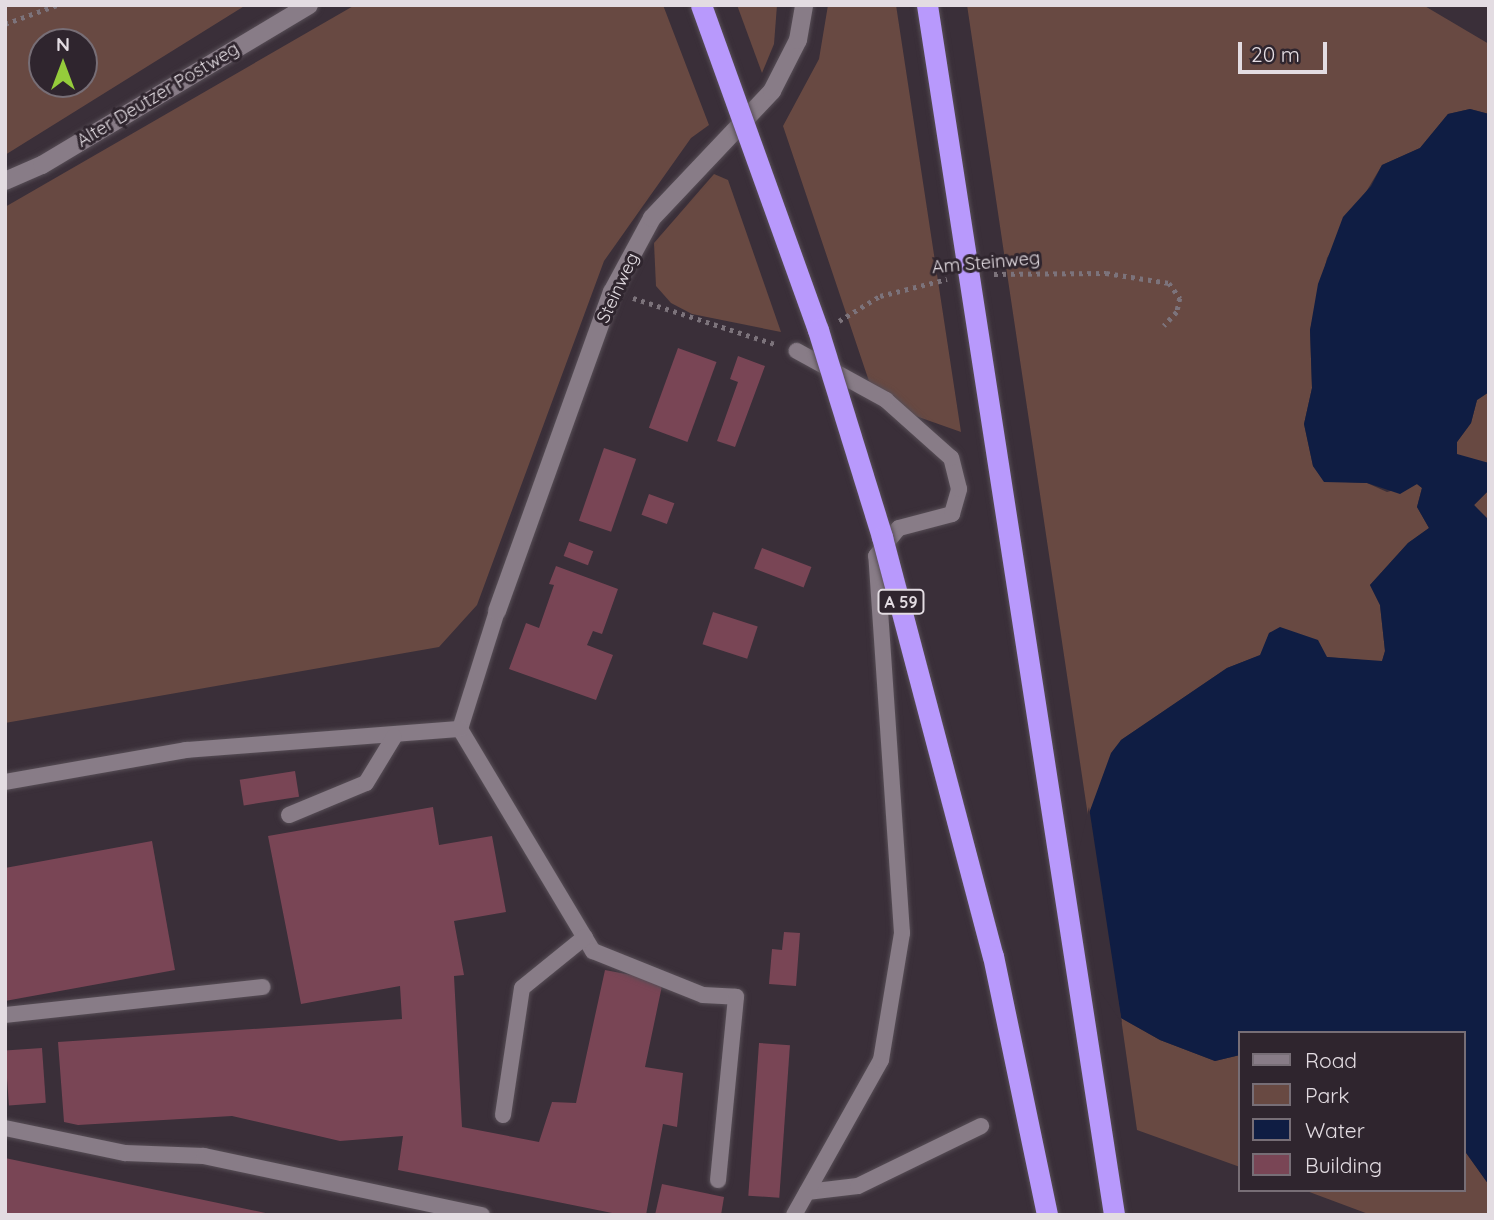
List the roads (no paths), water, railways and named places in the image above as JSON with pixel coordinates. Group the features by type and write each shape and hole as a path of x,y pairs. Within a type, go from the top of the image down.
{"highway":[{"name":"A 59","path":"701,5 809,304 882,537 990,942 1047,1215"},
{"path":"927,5 1114,1215"}],"street":[{"name":"Alter Deutzer Postweg","path":"5,181 42,165 309,5"},
{"name":"Steinweg","path":"497,611 612,292 653,218 772,91 798,40 804,5"}],"lane":[{"path":"794,1215 880,1060 902,933 876,556 899,528 951,514 959,488 951,458 886,400 797,351"},
{"path":"497,611 460,729 593,951 703,995 736,997 718,1180"},
{"path":"5,782 186,750 394,737 460,729"},
{"path":"289,815 366,783 394,737"},
{"path":"503,1115 522,988 585,937"},
{"path":"5,1016 262,987"},
{"path":"807,1192 858,1186 981,1126"},
{"path":"5,1128 125,1153 204,1156 482,1215"}],"water":[{"path":"1470,109 1489,114 1489,392 1477,400 1471,423 1457,442 1457,454 1489,463 1489,490 1474,505 1489,520 1489,1185 1466,1153 1466,1031 1238,1031 1238,1055 1215,1061 1160,1040 1121,1018 1088,816 1111,753 1121,740 1227,668 1260,655 1269,633 1280,627 1318,640 1327,657 1382,661 1385,651 1380,605 1370,585 1408,543 1429,528 1417,507 1422,488 1417,484 1400,494 1367,483 1324,482 1313,466 1304,424 1312,388 1310,330 1318,284 1343,217 1371,186 1382,165 1420,148 1448,114"}]}
